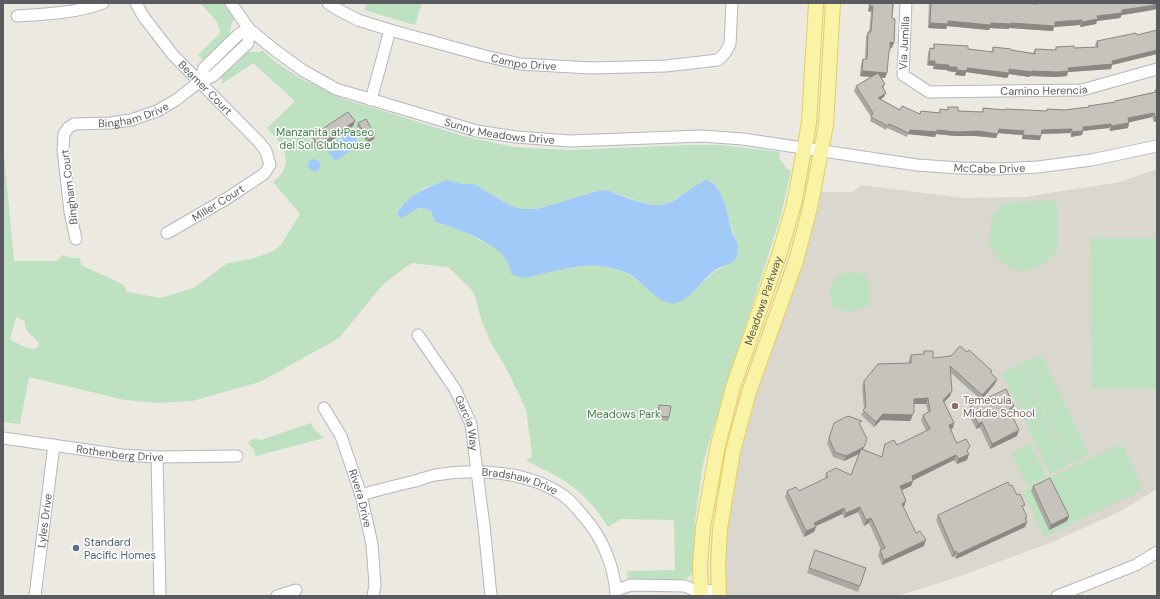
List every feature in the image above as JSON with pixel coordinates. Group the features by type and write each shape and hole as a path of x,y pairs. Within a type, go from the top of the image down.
{"main road":[{"name":"Meadows Parkway","path":"696,593 703,527 718,445 733,387 779,255 794,204 809,123 816,3"},
{"name":"Meadows Parkway","path":"719,593 718,566 720,529 733,451 749,392 796,260 810,208 826,125 833,3"}],"street":[{"path":"17,16 65,13 90,8 103,3"},
{"name":"Beamer Court","path":"136,3 143,16 173,55 259,142 266,151 269,159 270,165 267,171"},
{"name":"Sunny Meadows Drive","path":"231,3 249,29 276,51 304,71 336,88 371,100 477,131 516,137 570,141 702,136 743,139 821,151"},
{"name":"Campo Drive","path":"328,3 358,20 492,58 520,64 591,68 666,66 718,60 725,53 730,44 732,3"},
{"name":"Via Jumilla","path":"906,3 902,76 929,92"},
{"name":"Bingham Drive","path":"64,134 68,128 74,124 110,123 131,120 157,111 176,100 199,82 213,76 248,42 249,29"},
{"path":"371,100 390,30"},
{"name":"Camino Herencia","path":"929,92 1082,90 1157,70"},
{"name":"Bingham Court","path":"64,134 63,149 70,212 76,239"},
{"name":"McCabe Drive","path":"821,151 917,164 960,168 998,169 1038,167 1091,160 1157,146"},
{"name":"Miller Court","path":"167,233 226,199 267,171"},
{"name":"Garcia Way","path":"418,334 455,389 471,424 491,596"},
{"name":"Rivera Drive","path":"324,408 341,436 361,495 372,544 375,585 373,596"},
{"name":"Rothenberg Drive","path":"3,438 122,455 157,457 237,456"},
{"name":"Lyles Drive","path":"35,596 54,446"},
{"path":"157,457 160,596"},
{"name":"Bradshaw Drive","path":"361,495 434,475 461,472 516,476 538,483 564,497 580,511 593,527 604,547 612,570 616,593"},
{"path":"1057,596 1136,565 1157,552"},
{"path":"616,593 631,585 685,586 696,593 719,593"},
{"path":"277,596 296,590"},
{"path":"616,593 626,596"}],"shaded area":[{"name":"Temecula Middle School","path":"1157,169 1157,489 1119,512 1050,543 955,578 897,596 725,596 727,527 744,432 785,306 810,236 820,192 852,192 861,185 964,198 1025,197 1120,182"}],"green space":[{"path":"200,3 223,3 236,19 232,22 230,32 233,36 205,62 198,55 220,33 220,29 216,21"},
{"path":"367,3 422,3 415,25 364,10"},
{"path":"246,50 249,52 260,52 262,50 274,61 302,79 343,99 463,136 514,147 568,150 721,145 780,152 779,158 787,169 791,170 781,215 703,464 695,521 693,571 689,577 683,580 628,580 627,571 675,570 674,520 621,519 608,527 591,504 573,487 552,473 526,461 532,454 526,409 505,366 491,343 481,319 475,296 471,289 448,267 412,263 384,283 339,338 260,382 192,401 156,403 125,400 29,377 20,424 3,422 3,145 14,261 57,261 63,255 72,258 80,258 81,265 124,285 127,292 161,298 193,288 228,263 252,259 273,251 281,245 300,214 273,182 284,169 286,162 282,148 267,128 295,101 253,63 222,84 222,79 219,76","holes":["447,180 463,184 474,184 511,206 522,209 537,209 601,190 606,190 644,203 656,205 666,204 701,182 711,181 717,187 737,244 735,259 715,271 683,300 644,285 630,275 614,268 594,265 566,268 509,268 508,261 498,249 462,231 435,222 431,211 425,208 413,210 399,208 424,188","16,317 25,321 27,331 39,343 38,347 35,349 27,348 10,340"]},
{"path":"1051,200 1058,206 1058,251 1041,266 1024,272 1009,268 996,256 989,243 992,217 1003,203"},
{"path":"1090,238 1157,238 1157,389 1092,389"},
{"path":"852,271 865,275 870,287 869,305 848,312 834,308 830,298 830,290 838,275"},
{"path":"1041,354 1089,455 1070,464 1022,363"},
{"path":"1021,364 1069,465 1050,474 1002,373"},
{"path":"311,423 314,429 324,438 256,456 253,448 248,443 254,438 261,440"},
{"path":"1031,444 1047,477 1028,486 1011,453"},
{"path":"1118,445 1124,447 1142,486 1140,491 1044,537 1022,491"}],"water":[{"path":"351,131 360,145 335,161 326,148"},
{"path":"314,159 318,161 320,165 318,169 314,171 310,169 308,165 310,161"},
{"path":"447,180 463,184 474,184 511,206 522,209 537,209 601,190 606,190 652,205 666,204 706,180 715,185 722,196 732,232 738,244 737,255 732,262 710,274 689,296 679,302 673,303 659,299 629,274 603,266 564,269 525,278 513,275 502,254 475,237 435,222 431,211 422,208 415,210 401,218 397,215 405,203 418,193"}],"building":[{"path":"870,3 893,3 892,18 895,19 894,43 890,42 887,73 862,71 863,59 867,59 868,32 871,32 873,6 870,6"},
{"path":"931,3 1157,4 1122,10 1122,13 1097,16 1098,19 1082,22 1082,20 1055,22 1055,26 1011,23 991,23 991,25 948,21 948,24 930,23"},
{"path":"1157,30 1157,50 1112,61 1113,64 1068,68 1069,71 1032,72 1009,69 1009,73 967,68 967,71 957,70 957,67 935,64 935,61 929,61 930,48 934,49 934,44 968,46 968,49 993,52 993,47 1035,54 1035,49 1056,50 1056,47 1074,46 1074,48 1098,47 1097,41 1136,33 1137,35"},
{"path":"878,73 885,84 882,86 886,93 878,98 900,110 902,106 920,114 921,111 940,113 940,109 948,110 948,107 958,107 958,111 983,112 983,108 1005,110 1065,110 1115,102 1156,92 1155,90 1157,90 1157,117 1155,117 1154,113 1128,118 1129,123 1111,126 1111,124 1083,127 1083,131 1072,132 1072,129 1042,130 1041,136 1023,135 1024,131 999,129 998,134 978,131 957,132 937,130 937,132 910,130 909,133 889,124 888,126 871,117 873,113 856,86"},
{"path":"348,112 355,121 320,145 319,143 317,144 313,137"},
{"path":"366,119 375,135 368,140 358,123"},
{"path":"960,346 967,352 969,350 992,371 990,372 997,379 982,395 950,366 952,391 943,400 954,423 949,425 955,440 957,443 966,439 970,446 967,451 969,454 958,459 956,455 912,476 913,481 900,486 906,501 902,504 916,533 920,531 926,540 884,560 880,550 885,548 871,518 866,520 860,507 846,513 844,508 814,523 816,527 806,531 787,491 796,487 799,491 828,477 826,473 836,468 851,475 861,449 882,457 885,444 894,440 897,445 930,429 923,415 930,411 928,398 914,399 914,412 912,415 883,414 876,422 863,410 866,407 864,381 878,364 911,363 911,355 924,354 924,351 933,351 933,358 951,356"},
{"path":"1006,389 1014,406 1009,409 1019,430 992,444 982,422 978,424 970,406"},
{"path":"659,405 671,406 669,417 658,416"},
{"path":"848,416 862,421 859,423 867,439 864,447 846,456 835,452 829,438 834,423"},
{"path":"1050,478 1069,516 1051,525 1033,486"},
{"path":"1008,482 1010,486 1012,485 1017,495 1020,494 1025,505 1022,506 1027,517 1025,518 1027,522 958,554 956,551 954,552 938,515"},
{"path":"815,550 866,568 860,586 809,568"}],"place":[{"name":"Temecula Middle School","path":"955,406"},
{"name":"Standard Pacific Homes","path":"76,548"}],"park label":[{"name":"Manzanita at Paseo del Sol Clubhouse","path":"325,138"},
{"name":"Meadows Park","path":"624,414"}]}
